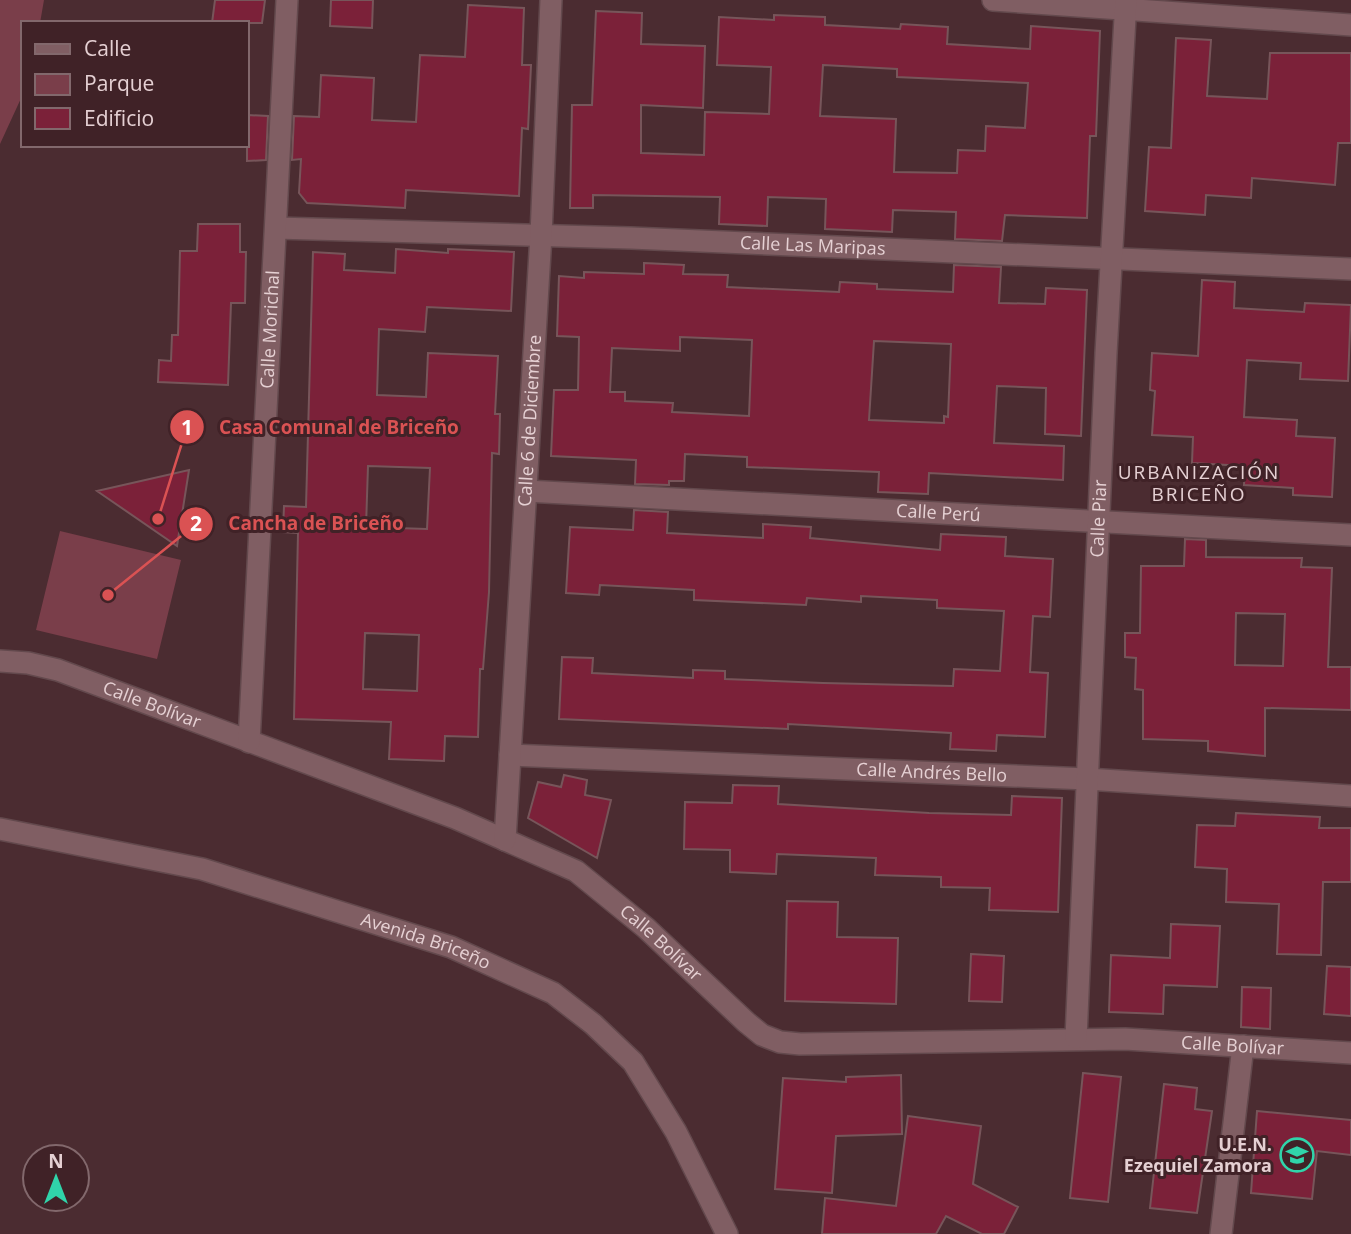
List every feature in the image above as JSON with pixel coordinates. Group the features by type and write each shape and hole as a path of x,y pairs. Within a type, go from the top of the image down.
{"street":[{"name":"Calle Morichal","path":"249,742 287,0"},
{"name":"Calle 6 de Diciembre","path":"505,840 541,234 551,0"},
{"path":"993,0 1126,4 1351,24"},
{"name":"Calle Piar","path":"1076,1038 1111,261 1126,4"},
{"name":"Calle Las Maripas","path":"276,228 541,234 1111,261 1351,269"},
{"name":"Calle Perú","path":"526,491 1099,519 1351,535"},
{"name":"Calle Bolívar","path":"0,661 27,663 58,670 455,818 585,877 646,928 746,1022 762,1035 780,1042 838,1046 1076,1038 1351,1053"},
{"name":"Calle Andrés Bello","path":"510,755 1087,779 1351,796"},
{"name":"Avenida Briceño","path":"0,830 202,869 451,947 553,993 593,1024 633,1062 676,1132 727,1234"},
{"path":"1221,1234 1243,1046"}],"green space":[{"path":"0,0 44,0 40,21 21,21 21,98 0,144"},
{"path":"60,531 181,560 157,659 36,630"}],"building":[{"path":"215,0 265,0 262,23 212,21"},
{"path":"331,0 373,0 372,28 330,26"},
{"path":"468,5 524,8 522,65 531,65 528,129 522,128 519,196 406,190 405,208 307,203 299,193 301,159 292,160 294,116 319,117 321,75 374,78 372,120 416,122 420,55 465,57"},
{"path":"596,11 642,13 641,44 705,46 703,108 641,105 641,153 704,155 705,112 769,114 771,67 717,65 719,17 774,20 774,15 825,17 825,25 900,29 901,24 948,27 947,44 1030,49 1031,26 1100,31 1096,136 1090,136 1087,218 1005,215 1002,241 955,239 956,212 893,210 892,232 825,229 826,199 768,197 767,226 719,224 720,197 593,195 593,208 570,208 572,105 592,105","holes":["823,65 897,69 897,77 1028,83 1025,128 986,126 985,151 958,150 957,173 894,172 896,119 820,116"]},
{"path":"1176,38 1211,40 1207,96 1267,99 1270,53 1351,53 1351,143 1338,143 1335,185 1252,178 1251,198 1206,195 1205,215 1145,211 1149,147 1171,148"},
{"path":"248,115 268,116 266,160 247,161"},
{"path":"198,224 240,224 240,252 246,252 245,303 231,303 228,385 158,382 159,360 171,361 172,335 178,335 180,251 197,251"},
{"path":"396,249 448,253 448,249 514,252 511,311 427,307 425,332 379,329 377,395 426,397 428,353 498,356 495,414 500,414 499,454 492,453 489,592 483,669 480,669 478,737 445,736 444,761 389,759 391,722 294,719 298,533 283,532 284,506 306,507 313,252 345,254 344,270 395,273","holes":["368,466 430,468 427,529 366,527","365,633 419,635 417,691 363,689"]},
{"path":"644,263 684,265 683,274 728,275 727,287 839,292 840,282 877,284 877,289 953,292 954,265 1001,267 999,303 1045,304 1046,288 1087,290 1081,436 1045,434 1046,388 997,386 994,443 1064,446 1063,480 929,473 928,494 878,492 879,472 747,467 747,457 685,454 684,481 669,481 669,485 635,484 636,460 551,456 554,390 578,390 579,337 557,336 559,276 584,278 584,272 644,274","holes":["680,337 752,340 749,416 672,412 673,403 625,401 625,392 610,392 612,348 680,351","874,341 951,344 948,417 944,416 944,423 869,420"]},
{"path":"1202,280 1235,282 1234,308 1304,312 1305,303 1351,305 1348,381 1300,379 1301,363 1247,360 1244,417 1297,420 1296,436 1335,438 1332,497 1293,495 1293,488 1244,485 1245,466 1192,463 1193,437 1152,435 1155,391 1150,390 1152,353 1198,356"},
{"path":"189,470 177,546 97,491"},
{"path":"634,510 668,512 667,533 763,538 763,524 811,527 810,538 940,550 941,534 1006,537 1005,556 1053,559 1050,617 1033,616 1030,672 1048,673 1045,737 997,735 996,751 950,749 951,733 788,724 788,729 559,719 562,657 593,658 592,673 693,678 693,670 725,671 725,679 823,683 953,686 954,669 1000,671 1004,611 937,608 937,600 861,596 861,602 807,598 806,605 694,600 694,590 600,585 599,595 566,593 570,527 633,530"},
{"path":"1185,539 1206,540 1206,557 1302,558 1301,567 1332,568 1328,667 1351,667 1351,710 1265,708 1265,756 1208,751 1208,741 1143,739 1143,690 1135,689 1136,658 1125,657 1125,633 1140,633 1141,566 1184,566","holes":["1236,613 1285,614 1283,666 1235,665"]},
{"path":"564,775 587,780 585,795 611,800 597,858 528,818 538,782 561,787"},
{"path":"733,785 779,786 778,804 929,813 1011,815 1012,796 1062,798 1058,912 989,910 990,888 941,887 941,877 875,875 876,858 777,854 776,874 730,872 730,850 684,849 685,802 732,803"},
{"path":"1236,813 1320,817 1319,828 1351,828 1351,882 1323,882 1321,955 1277,954 1279,904 1226,902 1227,869 1195,867 1197,825 1235,826"},
{"path":"787,901 838,902 837,937 898,938 896,1004 785,1001"},
{"path":"1171,924 1220,926 1217,987 1164,985 1163,1014 1109,1012 1111,955 1170,958"},
{"path":"971,954 1004,956 1002,1002 969,1001"},
{"path":"1327,966 1351,967 1351,1016 1324,1014"},
{"path":"1242,987 1271,988 1270,1029 1241,1027"},
{"path":"1083,1073 1121,1077 1108,1202 1070,1198"},
{"path":"901,1075 902,1134 836,1136 832,1193 775,1189 783,1078 846,1082 846,1077"},
{"path":"1164,1084 1197,1088 1195,1109 1212,1111 1197,1213 1150,1208"},
{"path":"1257,1111 1351,1120 1351,1155 1317,1151 1312,1199 1251,1193"},
{"path":"908,1116 981,1126 973,1184 1018,1207 1004,1234 982,1234 946,1216 936,1234 822,1234 825,1198 896,1206"}],"place":[{"name":"Casa Comunal de Briceño","path":"158,519"},
{"name":"Cancha de Briceño","path":"108,595"},
{"name":"U.E.N. Ezequiel Zamora","path":"1297,1155"}],"district":[{"name":"URBANIZACIÓN BRICEÑO","path":"1199,483"}]}
